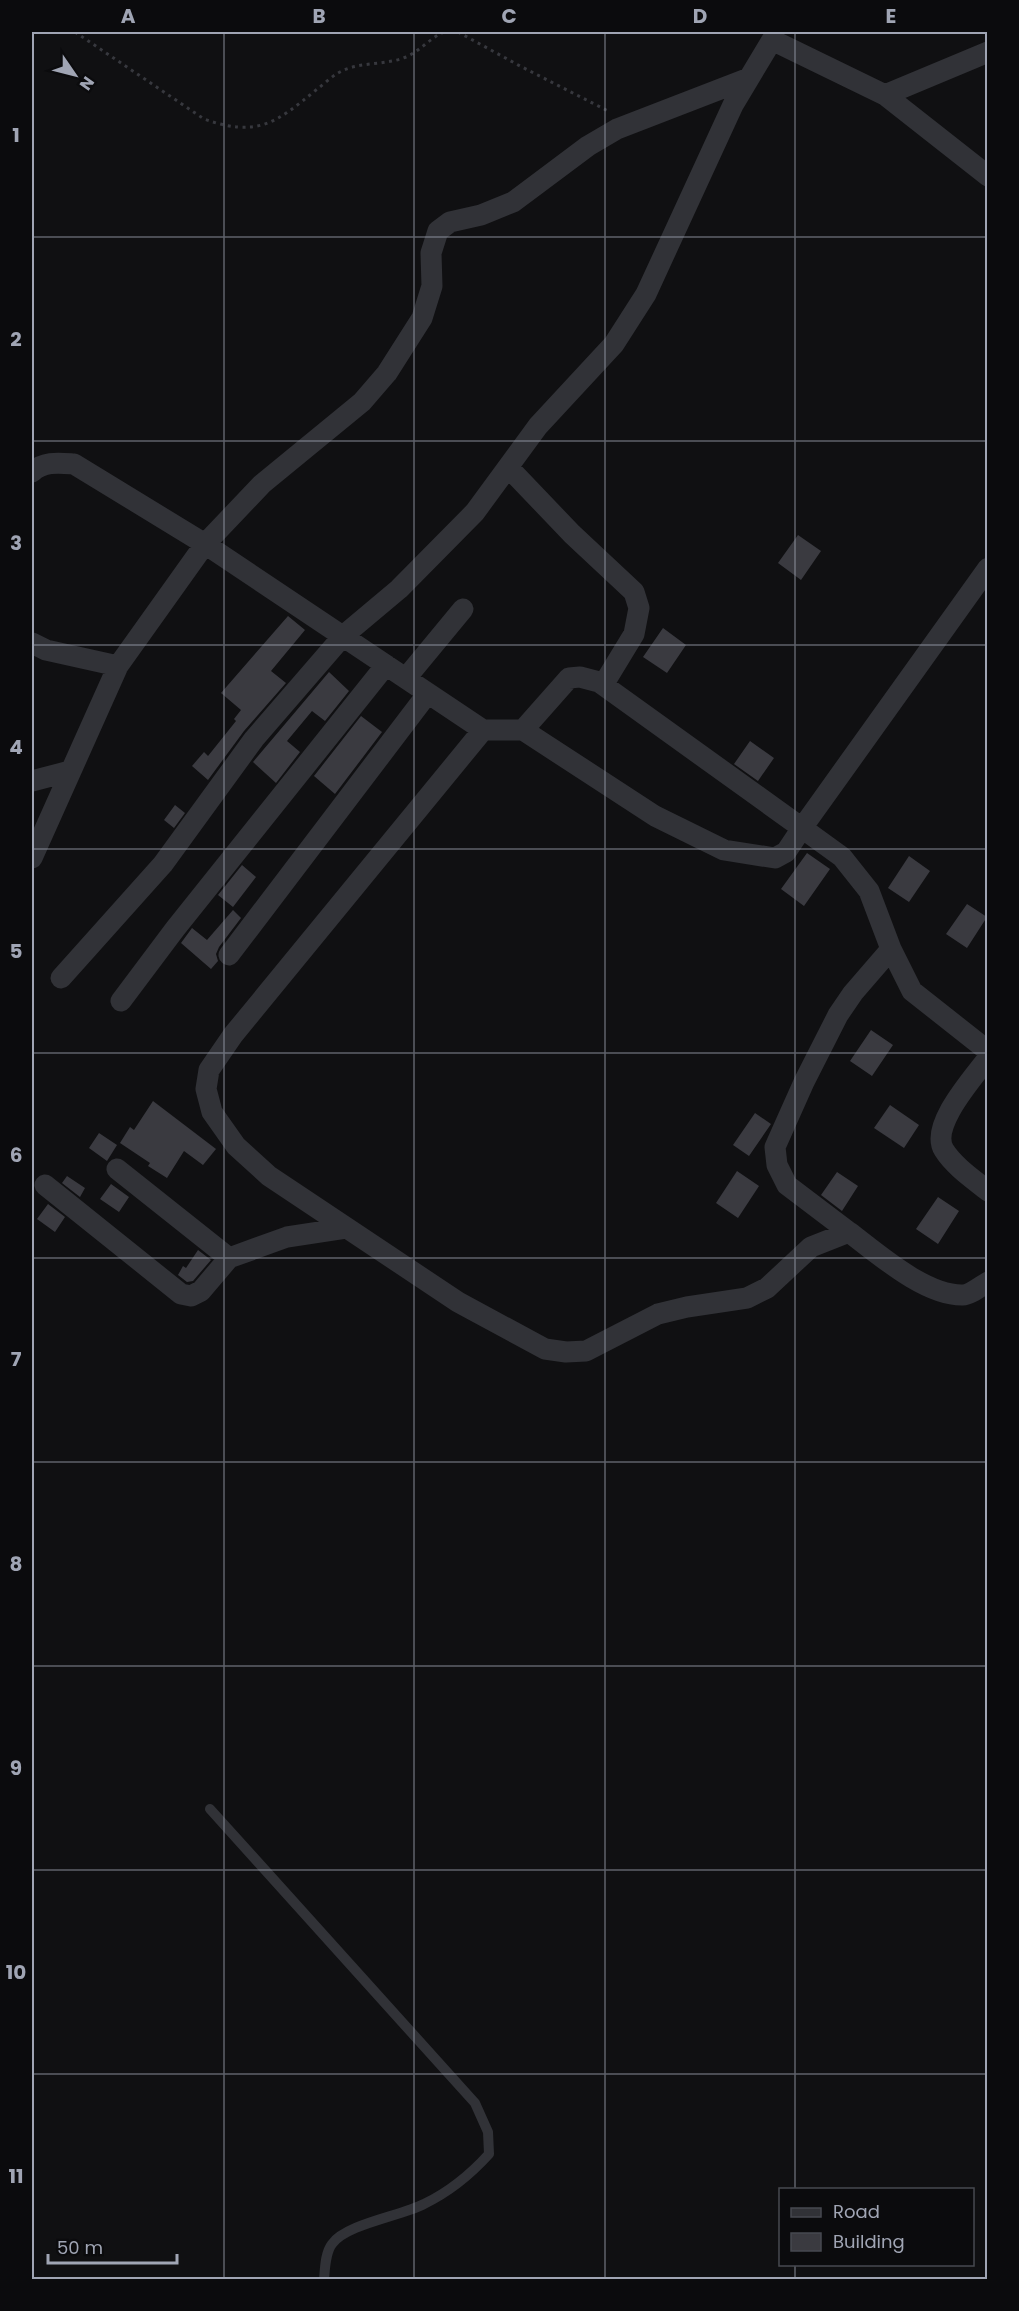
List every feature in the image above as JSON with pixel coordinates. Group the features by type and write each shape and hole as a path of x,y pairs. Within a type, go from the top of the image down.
{"street":[{"path":"60,978 163,864 254,739 342,636 399,589 475,512 538,426 614,344 646,294 733,105 772,40 885,95 987,176"},
{"path":"885,95 987,52"},
{"path":"32,858 118,666 205,544 262,484 355,408 387,373 422,318 432,286 431,253 438,231 450,222 482,215 513,202 588,146 617,129 748,78"},
{"path":"32,472 39,465 74,464 205,544 483,730 523,730 656,816 724,850 775,858 786,852 987,568"},
{"path":"508,467 572,534 634,592 639,608 634,634 603,685"},
{"path":"406,678 463,609"},
{"path":"32,643 46,650 118,666"},
{"path":"122,1001 175,929 386,664"},
{"path":"523,730 568,678 580,677 603,685 842,857 869,891 891,949 912,991 987,1051"},
{"path":"228,955 428,693"},
{"path":"483,730 233,1035 209,1070 206,1089 212,1112 236,1146 269,1176 458,1302 545,1349 566,1352 586,1351 658,1314 747,1298 767,1288 811,1247 849,1232"},
{"path":"32,781 70,771"},
{"path":"891,949 853,993 838,1015 804,1082 775,1147 777,1165 787,1185 925,1285 946,1293 965,1296 987,1282"},
{"path":"987,1058 948,1113 943,1125 941,1144 957,1165 987,1191"},
{"path":"117,1168 229,1258"},
{"path":"45,1185 181,1294 191,1296 201,1291 229,1258 287,1237 346,1228"}],"lane":[{"path":"210,1809 475,2103 488,2132 489,2154 470,2175 423,2205 344,2233 331,2244 324,2280"}],"path":[{"path":"75,32 204,119 227,127 264,125 284,116 339,72 356,66 405,57 444,32"},
{"path":"458,32 633,123"}],"building":[{"path":"798,535 821,551 801,580 778,563"},
{"path":"288,616 305,630 271,671 286,683 244,731 208,780 192,766 204,752 208,756 236,721 234,719 241,710 221,693"},
{"path":"663,628 686,645 667,673 643,657"},
{"path":"329,672 349,691 325,721 312,711 287,741 300,752 276,783 253,762"},
{"path":"361,716 382,732 335,794 314,776"},
{"path":"750,741 774,758 758,781 734,764"},
{"path":"175,805 185,813 174,828 164,820"},
{"path":"807,853 830,869 804,906 781,889"},
{"path":"909,856 930,871 909,902 888,888"},
{"path":"242,865 256,877 233,907 218,895"},
{"path":"967,904 987,917 967,948 946,934"},
{"path":"233,910 241,918 219,947 216,954 218,961 211,969 181,943 192,928 207,940"},
{"path":"871,1030 893,1045 872,1076 850,1061"},
{"path":"153,1101 216,1149 203,1165 184,1151 167,1178 148,1166 150,1163 120,1143 130,1127 134,1130"},
{"path":"890,1105 919,1125 904,1148 874,1128"},
{"path":"755,1113 771,1124 749,1156 733,1145"},
{"path":"99,1133 117,1145 107,1161 89,1148"},
{"path":"737,1171 759,1186 738,1218 716,1203"},
{"path":"837,1172 858,1186 842,1211 821,1195"},
{"path":"67,1176 85,1188 80,1197 62,1183"},
{"path":"111,1184 129,1197 119,1212 100,1199"},
{"path":"938,1197 959,1211 938,1244 916,1229"},
{"path":"48,1204 65,1217 55,1232 37,1219"},
{"path":"198,1250 211,1260 193,1281 187,1282 178,1275 183,1266 186,1268"}]}
